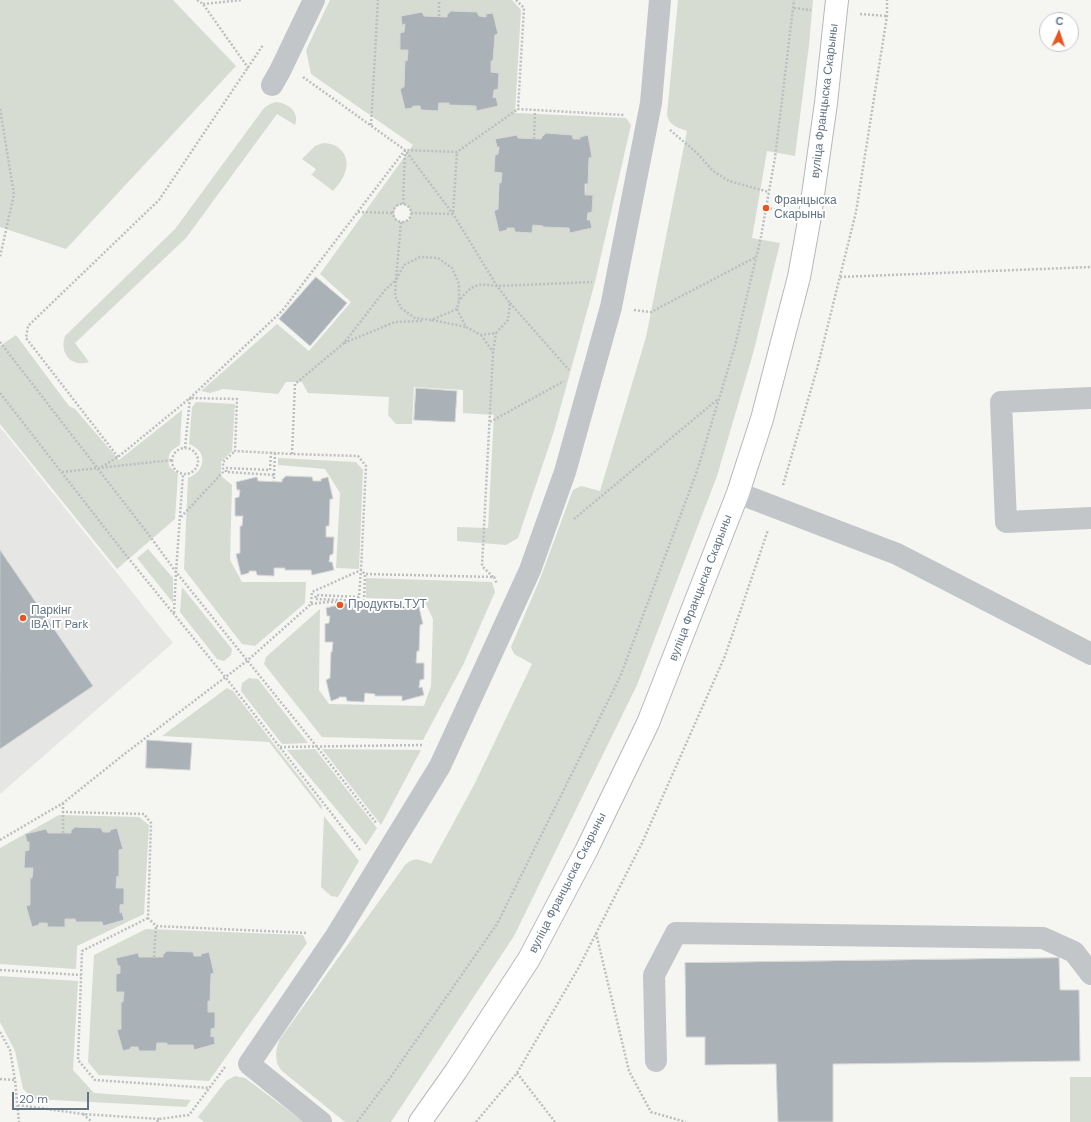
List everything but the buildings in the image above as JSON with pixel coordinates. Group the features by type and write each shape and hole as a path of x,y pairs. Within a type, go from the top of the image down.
{"main road":[{"name":"вуліца Францыска Скарыны","path":"420,1122 456,1071 529,959 586,851 648,723 738,493 762,419 799,277 810,216 826,103 837,0"}],"lane":[{"path":"285,76 314,0"},
{"path":"321,1122 249,1064 336,936 440,766 530,570 565,472 611,307 652,103 660,0"},
{"path":"1091,398 1001,402 1006,522 1091,518"},
{"path":"738,493 897,554 1091,654"},
{"path":"656,1061 654,975 676,933 1043,938 1074,952 1091,974"}],"path":[{"path":"197,0 203,4 248,69 303,78 405,150 453,214 497,286 574,376"},
{"path":"203,4 242,0"},
{"path":"370,126 378,0"},
{"path":"438,16 439,0"},
{"path":"516,0 524,8 518,109"},
{"path":"357,1122 390,1078 497,924 620,677 697,470 734,346 761,237 775,158 794,0"},
{"path":"118,457 26,338 28,326 159,200 264,44"},
{"path":"285,76 303,78"},
{"path":"0,109 14,194 0,257"},
{"path":"405,150 457,152 518,109 648,117 664,126 697,152 713,171 729,181 769,192"},
{"path":"534,139 535,110"},
{"path":"403,204 405,150"},
{"path":"98,469 118,457 190,398 282,311 405,150"},
{"path":"453,214 457,152"},
{"path":"403,204 409,207 412,213 409,220 401,222 396,219 394,214 396,207 403,204"},
{"path":"358,212 394,214"},
{"path":"412,213 453,214"},
{"path":"401,222 395,296 402,309 415,318 466,327 481,335 493,352"},
{"path":"651,312 756,256"},
{"path":"292,454 295,384 344,343 385,290 396,280 404,265 420,257 438,258 452,268 459,284 459,301 457,309 466,327"},
{"path":"840,277 1091,267"},
{"path":"459,301 467,291 482,284 497,286 593,282"},
{"path":"481,335 496,332 508,320 510,303"},
{"path":"344,343 395,322 431,320 457,309"},
{"path":"496,332 493,352 482,566 494,577 499,588"},
{"path":"0,342 176,572 248,660 377,825"},
{"path":"489,422 568,379"},
{"path":"0,393 125,554 226,678 362,852"},
{"path":"185,448 190,398"},
{"path":"190,398 237,399 235,451"},
{"path":"568,524 719,398"},
{"path":"185,448 193,450 198,457 197,466 191,472 183,474 177,471 173,466 172,460 175,451 185,448"},
{"path":"180,518 223,472 223,462 235,451 358,456 366,466 359,597 316,595 315,599 340,602"},
{"path":"271,452 270,470 226,468 226,472 274,474"},
{"path":"274,481 275,453"},
{"path":"62,472 172,460"},
{"path":"174,613 183,474"},
{"path":"361,570 365,574 494,577"},
{"path":"311,604 312,592 361,570"},
{"path":"364,607 365,574"},
{"path":"0,840 63,803 127,752 226,678 311,604 326,602 364,602"},
{"path":"280,747 430,745"},
{"path":"63,803 63,833"},
{"path":"63,812 144,814 151,822 148,918 156,926 308,933 311,937"},
{"path":"148,918 82,951 78,1060 95,1080 210,1088"},
{"path":"154,957 156,926"},
{"path":"596,933 629,1071 651,1112 686,1122"},
{"path":"0,970 81,975"},
{"path":"0,1032 10,1050 15,1080 19,1122"},
{"path":"18,1105 83,1114 158,1121 189,1115 228,1063"},
{"path":"517,1072 555,1122"},
{"path":"0,1079 15,1080"},
{"path":"83,1114 92,1122"}],"shaded area":[{"path":"0,0 173,0 236,66 66,249 0,227"},
{"path":"330,0 512,0 521,10 515,113 626,118 631,125 595,282 554,431 518,538 506,545 457,541 457,527 488,528 494,415 463,413 463,390 414,387 412,424 396,424 388,415 389,397 308,393 302,382 286,382 278,394 223,389 210,393 201,391 277,324 309,351 351,302 320,274 413,145 311,74 306,50","holes":["452,11 477,12 479,16 486,17 486,14 493,13 498,34 495,35 493,61 491,61 491,72 499,73 498,89 494,90 493,98 496,98 476,110 476,106 449,105 449,103 439,103 438,111 421,110 420,106 413,106 412,108 405,109 400,89 404,87 405,61 407,61 408,50 400,50 400,33 404,32 405,24 402,24 401,16 422,12 424,16 447,17 447,15","546,133 571,135 573,139 580,139 588,135 592,156 589,158 585,195 592,195 587,220 590,220 592,228 570,233 569,228 533,225 532,233 515,232 514,228 507,228 499,232 494,211 498,209 499,183 501,183 502,173 494,172 495,155 498,154 499,147 497,147 495,139 516,135 518,138 541,139","403,204 409,207 411,213 409,220 401,222 396,219 394,213 396,207"]},
{"path":"678,0 813,0 795,156 767,151 752,238 780,243 754,350 717,476 637,685 514,936 391,1122 345,1122 282,1071 279,1067 276,1056 278,1043 405,865 411,860 421,860 431,864 474,785 532,664 514,654 511,647 540,579 573,490 581,486 600,491 646,337 687,131 672,124 667,114"},
{"path":"276,102 285,104 292,109 296,116 295,125 277,114 186,238 75,343 89,362 77,363 68,358 64,348 65,336 175,229 264,108"},
{"path":"323,143 340,149 346,157 347,163 344,175 333,191 312,175 310,177 316,169 302,159 315,146"},
{"path":"16,335 69,406 75,409 119,460 182,410 180,445 171,451 169,458 169,466 178,474 175,519 117,569 0,424 0,346"},
{"path":"196,402 235,404 232,451 221,462 221,476 232,485 230,560 242,582 306,582 305,603 255,646 242,644 184,569 188,478 198,471 202,461 202,456 199,451 189,444 192,407"},
{"path":"0,427 173,643 0,794"},
{"path":"278,458 356,462 363,470 359,569 336,568 340,493 325,469 278,465"},
{"path":"148,549 173,578 173,603 137,558"},
{"path":"366,578 492,582 495,592 464,663 423,740 322,737 264,664 266,657 320,609 319,690 329,704 424,706 431,686 433,619 424,600 366,598"},
{"path":"182,587 232,649 231,655 224,661 217,659 180,612"},
{"path":"249,678 258,679 308,743 282,744 241,691 242,683"},
{"path":"227,688 233,691 322,806 322,810 269,742 162,736"},
{"path":"315,749 377,828 366,845 287,750"},
{"path":"322,749 421,750 381,825"},
{"path":"59,815 139,817 149,825 144,914 77,946 76,969 0,964 0,848 25,834","holes":["76,827 101,828 103,832 110,832 110,830 117,828 123,849 119,850 119,876 117,876 116,888 124,888 124,904 120,905 120,913 122,913 124,920 103,926 102,922 76,922 75,919 65,919 65,927 48,927 47,923 39,923 39,925 32,927 26,906 30,905 30,878 32,878 33,868 24,868 25,851 29,850 29,842 27,842 25,834 46,829 48,833 71,833"]},
{"path":"324,816 359,861 338,897 331,896 321,887"},
{"path":"146,929 303,935 307,943 209,1081 99,1075 88,1062 94,955","holes":["167,951 193,952 194,956 201,956 201,954 209,952 214,973 211,974 208,1012 215,1012 215,1028 211,1029 211,1037 214,1037 215,1044 194,1050 193,1045 167,1045 167,1043 157,1043 156,1051 139,1051 138,1047 131,1047 130,1049 123,1051 118,1030 121,1029 124,992 116,992 116,974 120,973 120,966 139,957 163,957"]},
{"path":"0,976 78,981 73,1070 94,1093 191,1100 186,1107 35,1099 23,1089 15,1051 0,1022"},
{"path":"235,1076 245,1078 304,1122 204,1122 198,1117 226,1081"},
{"path":"1070,1077 1091,1077 1091,1122 1070,1122"}],"place":[{"name":"Францыска Скарыны","path":"766,208"},
{"name":"Продукты.ТУТ","path":"340,605"},
{"name":"Паркінг IBA IT Park","path":"23,618"}]}
